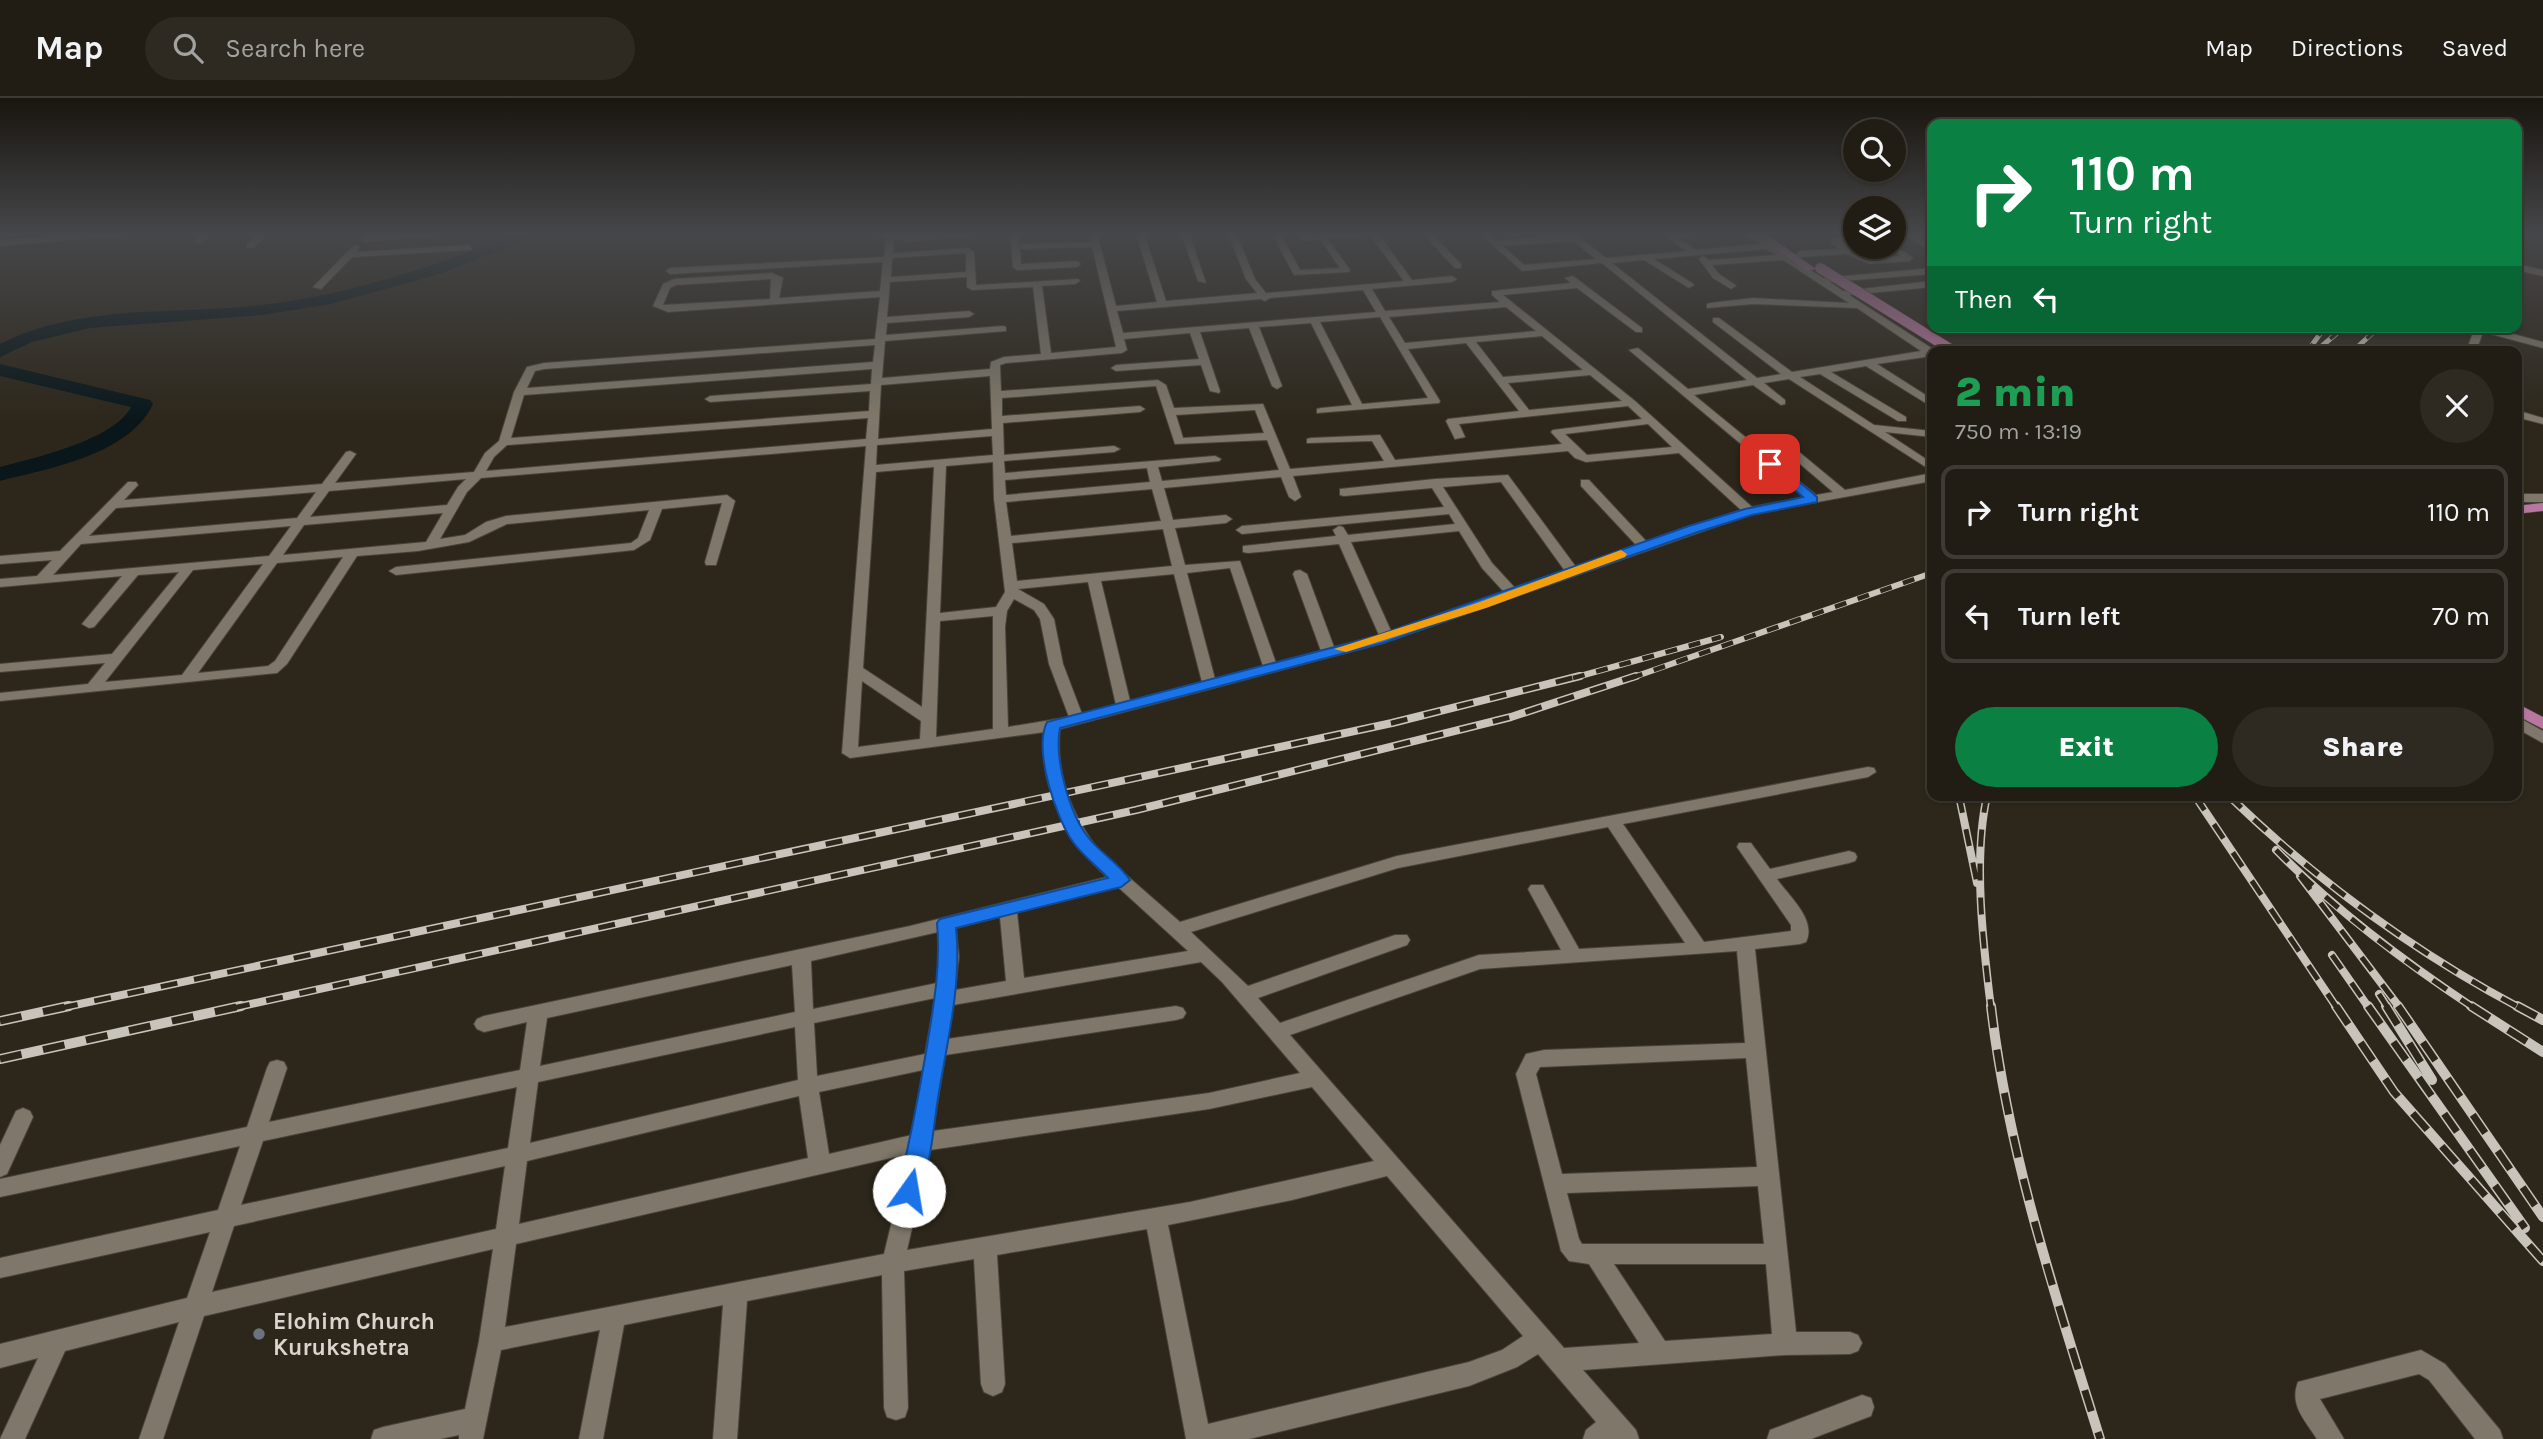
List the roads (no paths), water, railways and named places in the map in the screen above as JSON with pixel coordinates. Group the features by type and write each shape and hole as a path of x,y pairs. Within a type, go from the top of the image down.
{"main road":[{"path":"1857,296 1934,346"},
{"path":"1861,296 1945,346"},
{"path":"2522,509 2543,507"},
{"path":"2522,698 2543,710"},
{"path":"2522,712 2543,724"}],"street":[{"path":"662,296 658,306 668,309 814,296"},
{"path":"774,301 775,296"},
{"path":"883,296 850,753 928,740 1053,726 1209,682 1387,637 1644,545 1749,512 1927,478"},
{"path":"1038,296 1046,356"},
{"path":"1001,732 1000,611 1011,589 1000,499 995,373 998,360 1122,350 1108,296"},
{"path":"1160,296 1163,306"},
{"path":"1119,336 1253,325 1316,309 1346,296"},
{"path":"1321,411 1435,401 1372,296"},
{"path":"1499,296 1630,403 1749,512"},
{"path":"1592,296 1639,330"},
{"path":"1647,296 1781,402"},
{"path":"1841,296 1927,350"},
{"path":"1111,309 1265,298 1316,309 1385,314 1507,304"},
{"path":"1710,306 1754,301 1857,306"},
{"path":"1316,309 1359,408"},
{"path":"881,320 969,314"},
{"path":"1716,320 1788,374 1927,465"},
{"path":"1253,325 1277,386"},
{"path":"432,543 448,509 461,490 478,475 489,455 504,442 527,372 544,366 1003,329"},
{"path":"1195,330 1215,391"},
{"path":"1403,346 1544,333"},
{"path":"2498,333 2543,345"},
{"path":"1469,340 1526,413"},
{"path":"1634,350 1813,499"},
{"path":"1112,352 1121,385"},
{"path":"1686,393 1788,374 1927,354"},
{"path":"1116,368 1205,362"},
{"path":"1867,362 1927,401"},
{"path":"519,392 878,365"},
{"path":"1819,369 1902,419"},
{"path":"1501,380 1591,372"},
{"path":"710,399 995,373"},
{"path":"703,426 716,377"},
{"path":"996,394 1160,383 1178,440 1182,443 1270,436"},
{"path":"1459,437 1452,421 1630,403"},
{"path":"1170,412 1256,406 1260,408 1295,497"},
{"path":"113,505 872,443 1140,409"},
{"path":"504,442 874,414"},
{"path":"2522,416 2543,421"},
{"path":"1649,421 1558,430 1570,447 1586,459 1681,449"},
{"path":"1870,427 1927,433"},
{"path":"1311,442 1376,437 1392,465"},
{"path":"1783,444 1843,494"},
{"path":"1000,499 1570,447"},
{"path":"870,469 1114,449"},
{"path":"186,679 350,454"},
{"path":"999,477 1215,459"},
{"path":"928,740 940,463"},
{"path":"1152,464 1209,682"},
{"path":"1344,492 1504,478 1572,571"},
{"path":"1435,483 1488,565 1513,594"},
{"path":"1585,483 1644,545"},
{"path":"40,580 132,485"},
{"path":"2522,498 2543,498"},
{"path":"0,583 432,543 469,538 489,525 506,520 728,499 711,562"},
{"path":"396,571 634,547 644,540 657,506"},
{"path":"78,541 448,509"},
{"path":"1242,530 1452,510"},
{"path":"1005,540 1226,519"},
{"path":"1335,522 1387,637"},
{"path":"1248,549 1463,527"},
{"path":"0,697 258,673 277,666 353,552"},
{"path":"0,560 65,555"},
{"path":"1011,589 1093,577 1235,564 1270,667"},
{"path":"92,689 190,566"},
{"path":"89,624 134,571"},
{"path":"1300,574 1329,652"},
{"path":"1093,577 1124,706"},
{"path":"1011,589 1039,607 1047,619 1056,664 1077,719"},
{"path":"934,618 1000,611"},
{"path":"0,668 117,658"},
{"path":"855,669 929,719"},
{"path":"2522,725 2543,738"},
{"path":"1053,726 1049,744 1053,777 1079,839 1244,995 1561,1360 1612,1434"},
{"path":"1176,930 1397,862 1868,772"},
{"path":"1612,820 1699,948"},
{"path":"1276,1031 1479,962 1745,945 1800,937 1800,924 1745,847"},
{"path":"1766,876 1849,856"},
{"path":"484,1024 946,923 1121,880"},
{"path":"1537,889 1573,955"},
{"path":"1008,908 1016,987"},
{"path":"896,1408 893,1263 936,1054 950,957 946,923"},
{"path":"1244,995 1401,940"},
{"path":"1745,945 1785,1344"},
{"path":"801,955 808,1086 820,1165"},
{"path":"0,1188 531,1078 805,1017 945,994 1016,987 1204,956"},
{"path":"383,1439 473,1429 491,1341 531,1078 538,1013"},
{"path":"0,1268 520,1154 936,1054 1176,1013"},
{"path":"1756,1050 1533,1060 1526,1074 1572,1250 1577,1254 1776,1254"},
{"path":"151,1439 277,1068"},
{"path":"0,1356 196,1307 920,1142 1154,1109 1317,1078"},
{"path":"0,1168 23,1118"},
{"path":"491,1341 893,1263 1156,1220 1303,1190 1393,1165"},
{"path":"1555,1184 1768,1176"},
{"path":"1156,1220 1199,1439 1469,1374 1509,1359 1540,1339"},
{"path":"985,1247 993,1384"},
{"path":"1596,1256 1658,1353"},
{"path":"725,1439 736,1292"},
{"path":"591,1439 614,1316"},
{"path":"12,1439 58,1341"},
{"path":"1561,1360 1785,1344 1850,1343"},
{"path":"2332,1439 2306,1400 2307,1390 2421,1362 2437,1372 2491,1439"},
{"path":"1779,1439 1862,1408"}],"waterway":[{"path":"0,351 26,338 90,322 262,310 342,296"},
{"path":"0,370 143,404 137,417 123,429 104,439 58,458 0,474"}],"railway":[{"path":"2311,346 2321,333"},
{"path":"2322,346 2337,333"},
{"path":"2358,346 2373,333"},
{"path":"1631,678 1927,575"},
{"path":"1573,678 1721,637"},
{"path":"61,1008 1392,723 1580,676"},
{"path":"233,1008 1136,810 1511,717 1636,676"},
{"path":"1960,801 1977,883"},
{"path":"1986,801 1980,873 1991,1008"},
{"path":"2198,801 2337,1008"},
{"path":"2234,801 2296,857 2367,912 2442,963 2520,1008"},
{"path":"2276,850 2322,894 2371,934 2472,1007"},
{"path":"2300,876 2400,1008"},
{"path":"2332,955 2369,1008"},
{"path":"2379,994 2388,1008"},
{"path":"0,1021 69,1006"},
{"path":"0,1059 241,1006"},
{"path":"1991,1006 2021,1171 2100,1439"},
{"path":"2336,1006 2394,1092 2543,1261"},
{"path":"2368,1006 2525,1228"},
{"path":"2386,1006 2432,1080"},
{"path":"2398,1006 2543,1217"},
{"path":"2517,1006 2543,1020"},
{"path":"2472,1007 2543,1052"}],"place":[{"name":"Elohim Church Kurukshetra","path":"259,1334"}]}
